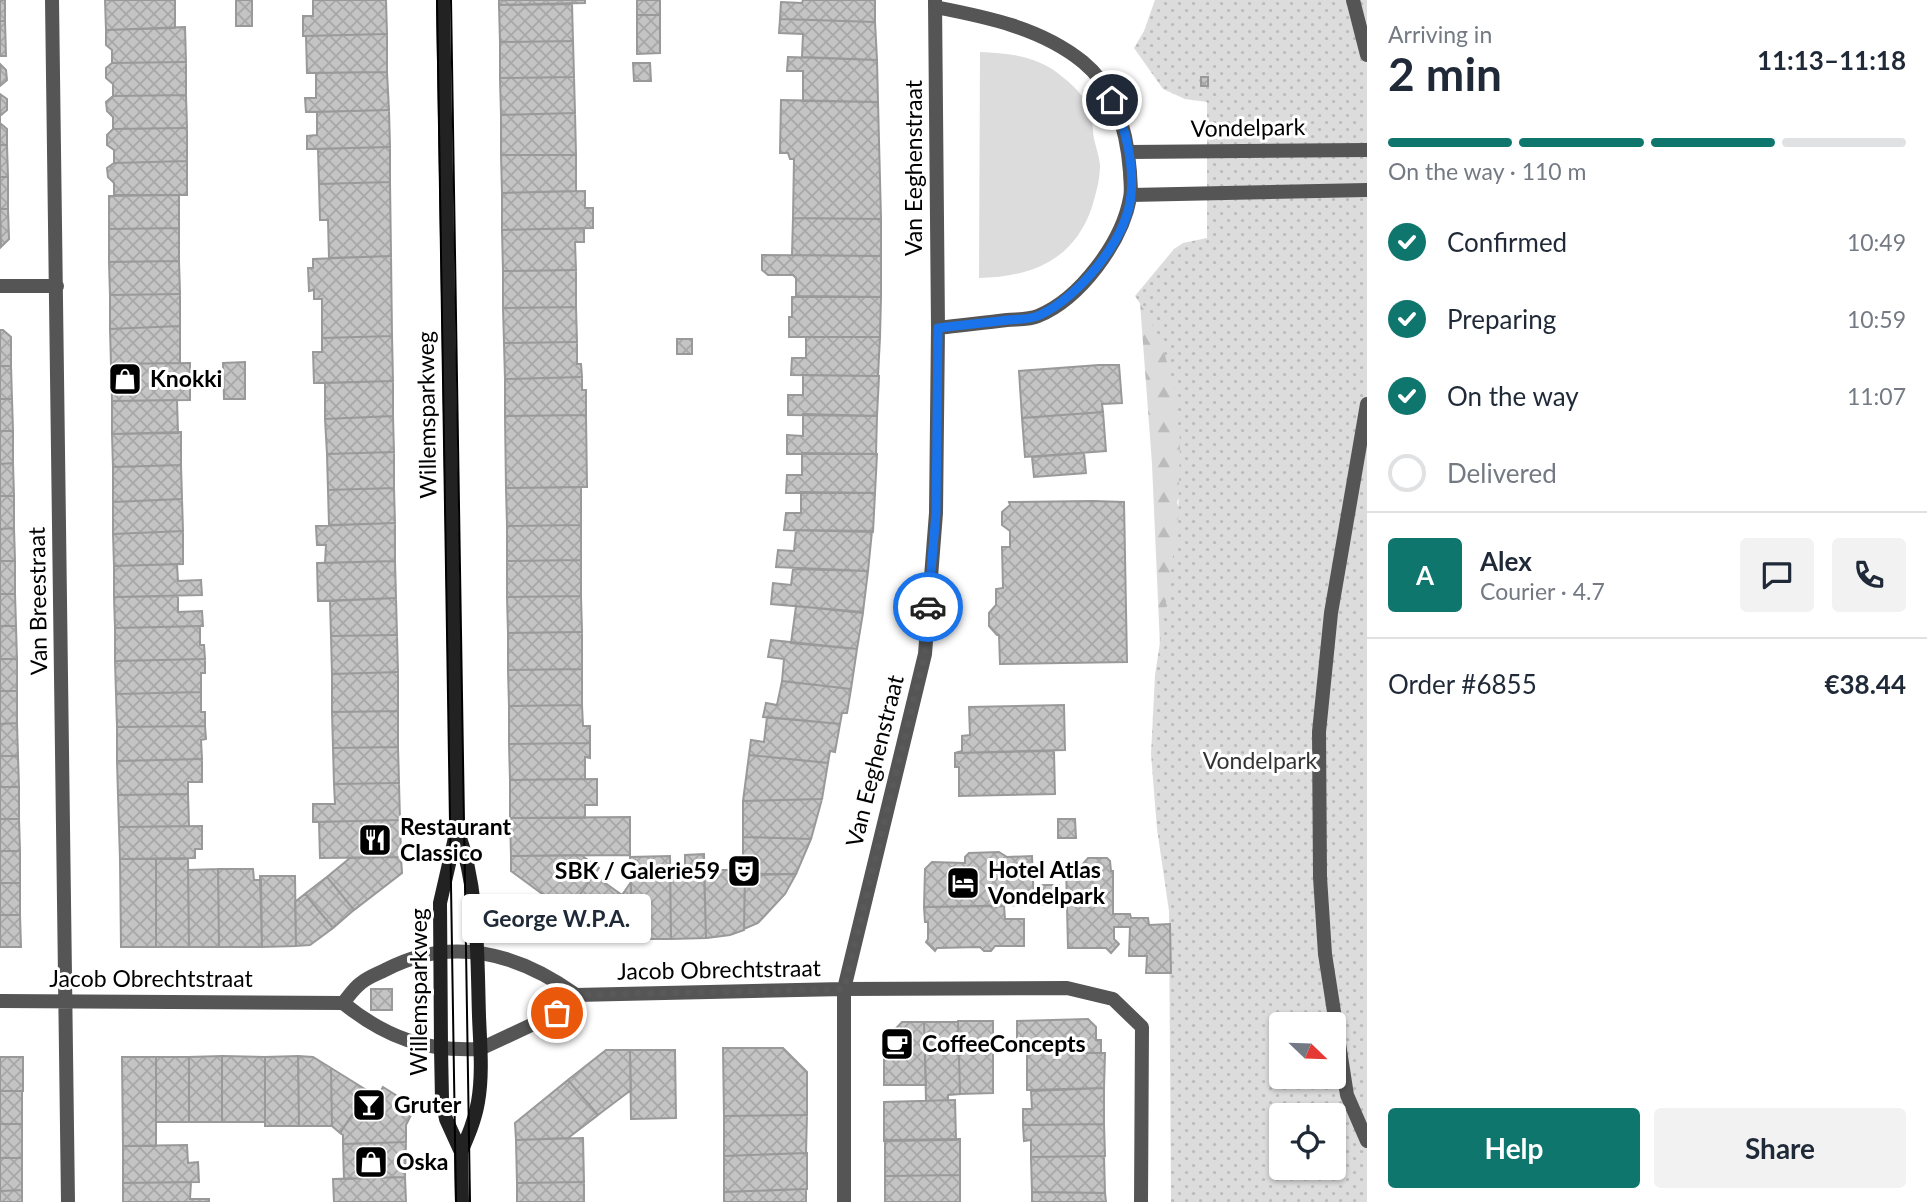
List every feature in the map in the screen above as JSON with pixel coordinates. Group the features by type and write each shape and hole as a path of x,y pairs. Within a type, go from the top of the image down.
{"street":[{"name":"Van Breestraat","path":"52,0 68,1202"},
{"name":"Willemsparkweg","path":"443,0 457,829 440,903 440,1048 446,1119 461,1153"},
{"path":"1353,0 1367,55"},
{"name":"Van Eeghenstraat","path":"844,1202 844,989 925,654 936,513 938,328 935,4 1035,34 1060,46 1085,64 1104,85 1121,116 1129,152 1131,195 1125,219 1104,257 1078,288 1059,304 1037,317 938,328"},
{"name":"Vondelpark","path":"1129,152 1367,150"},
{"path":"1131,195 1367,190"},
{"path":"0,286 57,286"},
{"path":"1367,404 1331,613 1319,732 1320,877 1325,954 1347,1095 1367,1142"},
{"name":"Willemsparkweg","path":"457,829 475,903 480,1049 479,1099 461,1153 462,1202"},
{"path":"440,951 477,952 496,955 556,981 576,995 557,1013 480,1049 416,1045 366,1021 343,1003 360,983 400,962 440,951"},
{"name":"Jacob Obrechtstraat","path":"576,995 844,989 1067,988 1113,999 1142,1027 1141,1202"},
{"name":"Jacob Obrechtstraat","path":"0,1001 343,1003"}],"green space":[{"name":"Vondelpark","path":"1155,0 1367,0 1367,1202 1171,1202 1169,911 1157,829 1151,754 1155,675 1178,524 1180,441 1174,389 1165,355 1150,319 1135,296 1174,249 1183,243 1207,238 1207,102 1185,99 1163,89 1134,48 1144,31"},
{"path":"980,52 1008,54 1035,61 1052,69 1073,86 1086,101 1090,111 1100,165 1092,207 1074,240 1062,252 1033,269 998,277 979,278"},
{"path":"1159,283 1215,420 1177,502 1213,628 1171,896 1152,464 1140,303"}],"building":[{"path":"0,0 5,0 5,21 0,21"},
{"path":"105,0 175,0 175,28 106,30"},
{"path":"236,0 252,0 252,26 236,26"},
{"path":"313,0 386,0 387,34 303,36 303,16 313,16"},
{"path":"499,0 585,0 585,3 499,5"},
{"path":"637,0 660,0 660,15 637,15"},
{"path":"803,0 875,0 875,22 780,19 781,2 802,3"},
{"path":"572,4 573,41 500,42 499,5"},
{"path":"637,15 660,15 660,53 637,54"},
{"path":"780,19 875,22 877,60 802,57 803,34 779,33"},
{"path":"0,21 5,21 6,56 0,56"},
{"path":"185,27 186,62 112,63 112,50 106,45 106,30"},
{"path":"387,34 387,72 307,73 306,36"},
{"path":"573,41 574,77 500,78 500,42"},
{"path":"788,57 877,60 878,102 803,101 803,71 787,71"},
{"path":"186,62 186,95 113,96 113,84 106,78 106,68 112,63"},
{"path":"633,63 650,63 651,81 634,81"},
{"path":"0,64 6,70 7,80 0,86"},
{"path":"387,72 389,110 306,112 305,98 316,98 316,73"},
{"path":"574,77 575,113 501,115 500,78"},
{"path":"1201,77 1208,77 1208,86 1201,86"},
{"path":"0,94 7,99 7,110 0,116"},
{"path":"186,95 187,128 113,129 113,117 107,111 106,102 113,96"},
{"path":"781,100 878,102 881,219 793,218 794,159 790,159 788,153 780,153"},
{"path":"389,110 390,147 307,149 307,136 317,135 317,112"},
{"path":"575,113 576,155 501,155 501,115"},
{"path":"0,123 7,129 7,145 0,145"},
{"path":"187,128 187,161 114,163 114,150 107,145 107,135 113,129"},
{"path":"0,145 7,145 8,177 0,177"},
{"path":"390,147 390,182 319,184 318,149"},
{"path":"501,155 576,155 576,191 502,193"},
{"path":"187,161 187,195 114,195 114,183 108,177 107,168 114,163"},
{"path":"0,177 8,177 8,209 0,209"},
{"path":"390,182 391,256 329,258 328,220 320,220 319,184"},
{"path":"585,191 585,208 593,208 593,228 502,230 502,193"},
{"path":"179,195 179,228 109,229 109,196"},
{"path":"0,209 8,209 9,239 1,247"},
{"path":"793,218 881,219 881,256 792,255"},
{"path":"179,228 179,261 109,262 109,229"},
{"path":"584,228 584,242 575,242 576,270 503,271 502,230"},
{"path":"762,255 881,256 881,297 796,296 796,278 793,275 768,275 762,270"},
{"path":"391,256 392,336 322,338 322,299 314,299 314,290 309,291 308,268 313,268 313,259"},
{"path":"179,261 180,294 110,295 109,262"},
{"path":"576,270 576,307 503,308 503,271"},
{"path":"180,294 180,326 110,329 110,295"},
{"path":"792,297 881,297 880,337 789,337"},
{"path":"576,307 577,342 504,343 503,308"},
{"path":"180,326 180,363 111,364 110,329"},
{"path":"0,330 11,337 11,366 0,366"},
{"path":"392,336 393,381 314,383 313,352 322,352 322,338"},
{"path":"806,337 880,337 878,376 791,375 792,358 806,358"},
{"path":"677,339 692,339 692,354 677,354"},
{"path":"577,342 577,364 581,364 582,377 505,379 504,343"},
{"path":"245,362 245,399 224,399 223,363"},
{"path":"190,363 190,400 112,401 111,364"},
{"path":"1119,365 1122,403 1102,404 1103,412 1022,418 1019,371"},
{"path":"0,366 11,366 12,399 0,399"},
{"path":"803,375 879,376 877,416 788,415 788,395 803,395"},
{"path":"582,377 582,390 586,390 586,415 505,416 505,379"},
{"path":"393,381 393,416 325,419 325,383"},
{"path":"0,399 12,399 13,431 0,431"},
{"path":"177,400 178,433 112,434 112,401"},
{"path":"1103,412 1106,451 1025,457 1022,418"},
{"path":"803,414 877,416 876,454 787,454 787,435 803,436"},
{"path":"586,415 587,487 506,488 505,416"},
{"path":"393,416 394,452 327,454 325,419"},
{"path":"0,431 13,431 13,463 0,464"},
{"path":"181,432 181,465 113,467 112,434"},
{"path":"394,452 394,488 328,490 327,454"},
{"path":"802,453 877,454 875,493 786,493 787,475 802,475"},
{"path":"1084,453 1086,473 1034,477 1032,457"},
{"path":"13,463 14,496 0,496 0,464"},
{"path":"181,465 182,499 113,502 113,467"},
{"path":"581,487 581,525 507,526 506,488"},
{"path":"394,488 395,523 329,525 328,490"},
{"path":"801,492 875,493 873,532 784,530 786,513 801,513"},
{"path":"0,496 14,496 14,528 0,529"},
{"path":"182,499 183,531 113,534 113,502"},
{"path":"1009,502 1124,502 1127,662 1000,664 999,635 989,626 989,613 996,605 996,589 1003,588 1002,547 1010,547 1010,531 1002,525 1002,512 1010,505"},
{"path":"395,523 395,561 325,563 326,545 317,545 316,526"},
{"path":"581,525 581,560 507,561 507,526"},
{"path":"14,528 15,561 0,561 0,529"},
{"path":"796,530 872,531 868,571 776,567 778,550 794,551"},
{"path":"183,531 183,564 114,566 113,534"},
{"path":"581,560 581,596 507,597 507,561"},
{"path":"0,561 15,561 15,594 0,594"},
{"path":"395,561 396,598 318,601 317,563"},
{"path":"177,564 178,581 201,580 202,595 114,597 114,566"},
{"path":"793,569 868,571 863,612 771,604 773,583 791,585"},
{"path":"0,594 15,594 16,626 0,626"},
{"path":"178,596 178,612 202,611 203,626 115,628 114,597"},
{"path":"581,596 582,632 508,633 507,597"},
{"path":"396,598 397,635 331,636 330,601"},
{"path":"796,606 863,613 857,649 791,643"},
{"path":"0,626 16,626 17,659 0,659"},
{"path":"200,626 200,645 204,645 205,659 115,661 115,628"},
{"path":"582,632 582,669 508,670 508,633"},
{"path":"397,635 398,672 332,674 331,636"},
{"path":"771,640 857,649 851,689 782,681 784,659 768,657"},
{"path":"0,659 17,659 17,691 0,691"},
{"path":"205,659 205,673 201,673 201,692 116,694 115,661"},
{"path":"582,669 582,705 509,706 508,670"},
{"path":"398,672 398,711 332,712 332,674"},
{"path":"782,681 851,689 847,713 842,713 840,724 763,717 766,703 777,705"},
{"path":"0,691 17,691 17,723 0,724"},
{"path":"201,692 201,712 205,712 205,726 117,727 116,694"},
{"path":"582,705 583,726 590,726 590,743 509,744 509,706"},
{"path":"1064,705 1065,750 955,753 962,751 962,736 970,735 969,707"},
{"path":"398,711 398,747 333,748 332,712"},
{"path":"767,717 840,724 835,752 830,751 828,763 749,755 751,740 764,742"},
{"path":"17,723 18,756 0,756 0,724"},
{"path":"205,726 206,739 201,740 202,759 117,761 117,727"},
{"path":"590,743 590,758 585,757 585,779 510,780 509,744"},
{"path":"398,747 399,783 334,784 333,748"},
{"path":"1054,751 1055,794 959,796 959,767 955,767 955,753"},
{"path":"749,755 828,763 822,799 743,801"},
{"path":"0,756 18,756 19,787 0,787"},
{"path":"202,759 202,782 188,782 188,794 118,795 117,761"},
{"path":"597,779 597,805 585,805 585,818 510,818 510,780"},
{"path":"399,783 400,820 313,822 313,804 335,804 334,784"},
{"path":"0,787 19,787 19,819 0,819"},
{"path":"188,794 189,826 119,827 118,795"},
{"path":"822,799 811,839 743,837 743,801"},
{"path":"630,817 630,855 511,856 510,818"},
{"path":"0,819 19,819 20,851 0,851"},
{"path":"1058,819 1075,819 1076,838 1058,838"},
{"path":"400,820 401,857 320,858 319,822"},
{"path":"202,826 202,849 195,849 195,858 120,859 119,827"},
{"path":"743,837 811,839 796,874 750,874 750,860 743,860"},
{"path":"0,851 20,851 20,883 0,883"},
{"path":"999,852 1007,857 1032,856 1034,905 924,907 925,869 932,862 965,863 965,857 969,853"},
{"path":"704,854 706,938 671,939 670,868 685,868 685,855"},
{"path":"581,855 599,868 567,912 511,871 511,856"},
{"path":"670,856 671,939 632,939 630,857"},
{"path":"401,857 402,873 354,910 327,877 350,858"},
{"path":"1088,858 1107,858 1110,861 1113,871 1113,914 1148,918 1149,925 1170,924 1171,973 1146,973 1147,956 1129,956 1130,927 1114,927 1114,939 1119,944 1111,953 1106,948 1068,948 1066,865 1082,865"},
{"path":"120,859 156,859 156,947 121,947"},
{"path":"156,859 188,859 189,947 156,947"},
{"path":"218,869 219,947 189,947 188,870"},
{"path":"218,869 253,869 254,880 261,880 262,947 219,947"},
{"path":"704,870 745,870 744,930 706,938"},
{"path":"796,874 785,894 758,923 744,929 745,875"},
{"path":"594,875 622,895 631,882 632,939 605,940 567,912"},
{"path":"260,876 295,876 296,946 262,947"},
{"path":"327,877 354,910 333,928 305,894"},
{"path":"0,883 20,883 20,915 0,915"},
{"path":"1041,885 1059,885 1060,905 1042,905"},
{"path":"305,894 333,928 310,945 296,946 295,902"},
{"path":"1004,906 1005,919 1024,919 1024,946 995,946 991,951 984,951 980,947 937,948 935,951 926,942 928,922 925,922 924,907"},
{"path":"0,915 20,915 21,947 0,947"},
{"path":"371,989 392,989 392,1010 371,1010"},
{"path":"1088,1019 1096,1027 1096,1040 1101,1040 1101,1053 1027,1053 1027,1044 1017,1044 1017,1021"},
{"path":"958,1021 993,1021 993,1093 960,1094"},
{"path":"902,1022 924,1022 926,1085 884,1085 884,1041"},
{"path":"924,1022 958,1022 960,1094 948,1095 948,1100 926,1101"},
{"path":"723,1048 783,1048 807,1072 807,1115 724,1116"},
{"path":"606,1050 630,1050 631,1090 598,1115 568,1080"},
{"path":"630,1050 675,1050 676,1118 631,1119"},
{"path":"1027,1053 1105,1053 1104,1088 1027,1090"},
{"path":"222,1056 222,1122 189,1122 189,1057"},
{"path":"222,1056 265,1057 265,1122 222,1122"},
{"path":"298,1056 299,1126 265,1126 265,1057"},
{"path":"298,1056 313,1057 331,1068 332,1126 299,1126"},
{"path":"0,1057 23,1057 23,1091 0,1091"},
{"path":"122,1057 156,1057 156,1146 123,1146"},
{"path":"156,1057 189,1057 189,1122 156,1122"},
{"path":"331,1068 368,1091 340,1133 332,1126"},
{"path":"568,1080 598,1115 568,1138 516,1140 515,1123"},
{"path":"383,1087 412,1105 413,1111 406,1125 406,1142 343,1144 343,1135 340,1133 368,1091 377,1097"},
{"path":"1104,1088 1104,1124 1023,1125 1023,1109 1032,1109 1031,1091"},
{"path":"0,1091 22,1091 22,1124 0,1124"},
{"path":"955,1100 956,1140 884,1141 884,1102"},
{"path":"807,1115 806,1153 724,1156 724,1116"},
{"path":"0,1124 22,1124 22,1158 0,1158"},
{"path":"1104,1124 1105,1156 1031,1157 1031,1140 1024,1141 1023,1125"},
{"path":"583,1138 584,1182 517,1183 516,1140"},
{"path":"960,1139 960,1175 885,1176 885,1140"},
{"path":"406,1142 405,1177 344,1179 343,1144"},
{"path":"187,1145 188,1163 198,1162 199,1182 123,1183 123,1146"},
{"path":"807,1153 807,1189 724,1192 724,1156"},
{"path":"1104,1156 1105,1193 1032,1192 1031,1157"},
{"path":"0,1158 22,1158 22,1190 0,1191"},
{"path":"960,1175 960,1202 885,1202 885,1176"},
{"path":"405,1177 406,1202 334,1202 333,1179"},
{"path":"191,1182 190,1199 209,1199 209,1202 123,1202 123,1183"},
{"path":"584,1182 584,1202 517,1202 517,1183"},
{"path":"806,1189 806,1202 724,1202 724,1192"},
{"path":"22,1190 22,1202 0,1202 0,1191"},
{"path":"1032,1192 1105,1193 1106,1202 1032,1202"}],"tram line":[{"path":"437,0 456,1202"},
{"path":"451,0 470,1202"}],"way so far":[{"path":"557,1013 576,995 844,989 925,654 928,607"}],"place":[{"name":"Knokki","path":"125,379"},
{"name":"Restaurant Classico","path":"375,840"},
{"name":"SBK / Galerie59","path":"744,871"},
{"name":"Hotel Atlas Vondelpark","path":"963,883"},
{"name":"George W.P.A.","path":"557,1013"},
{"name":"CoffeeConcepts","path":"897,1044"},
{"name":"Gruter","path":"369,1105"},
{"name":"Oska","path":"371,1162"}],"route":[{"path":"928,607 936,513 938,328 1037,317 1078,288 1104,257 1125,219 1131,195 1129,152 1121,116 1112,100"}]}
